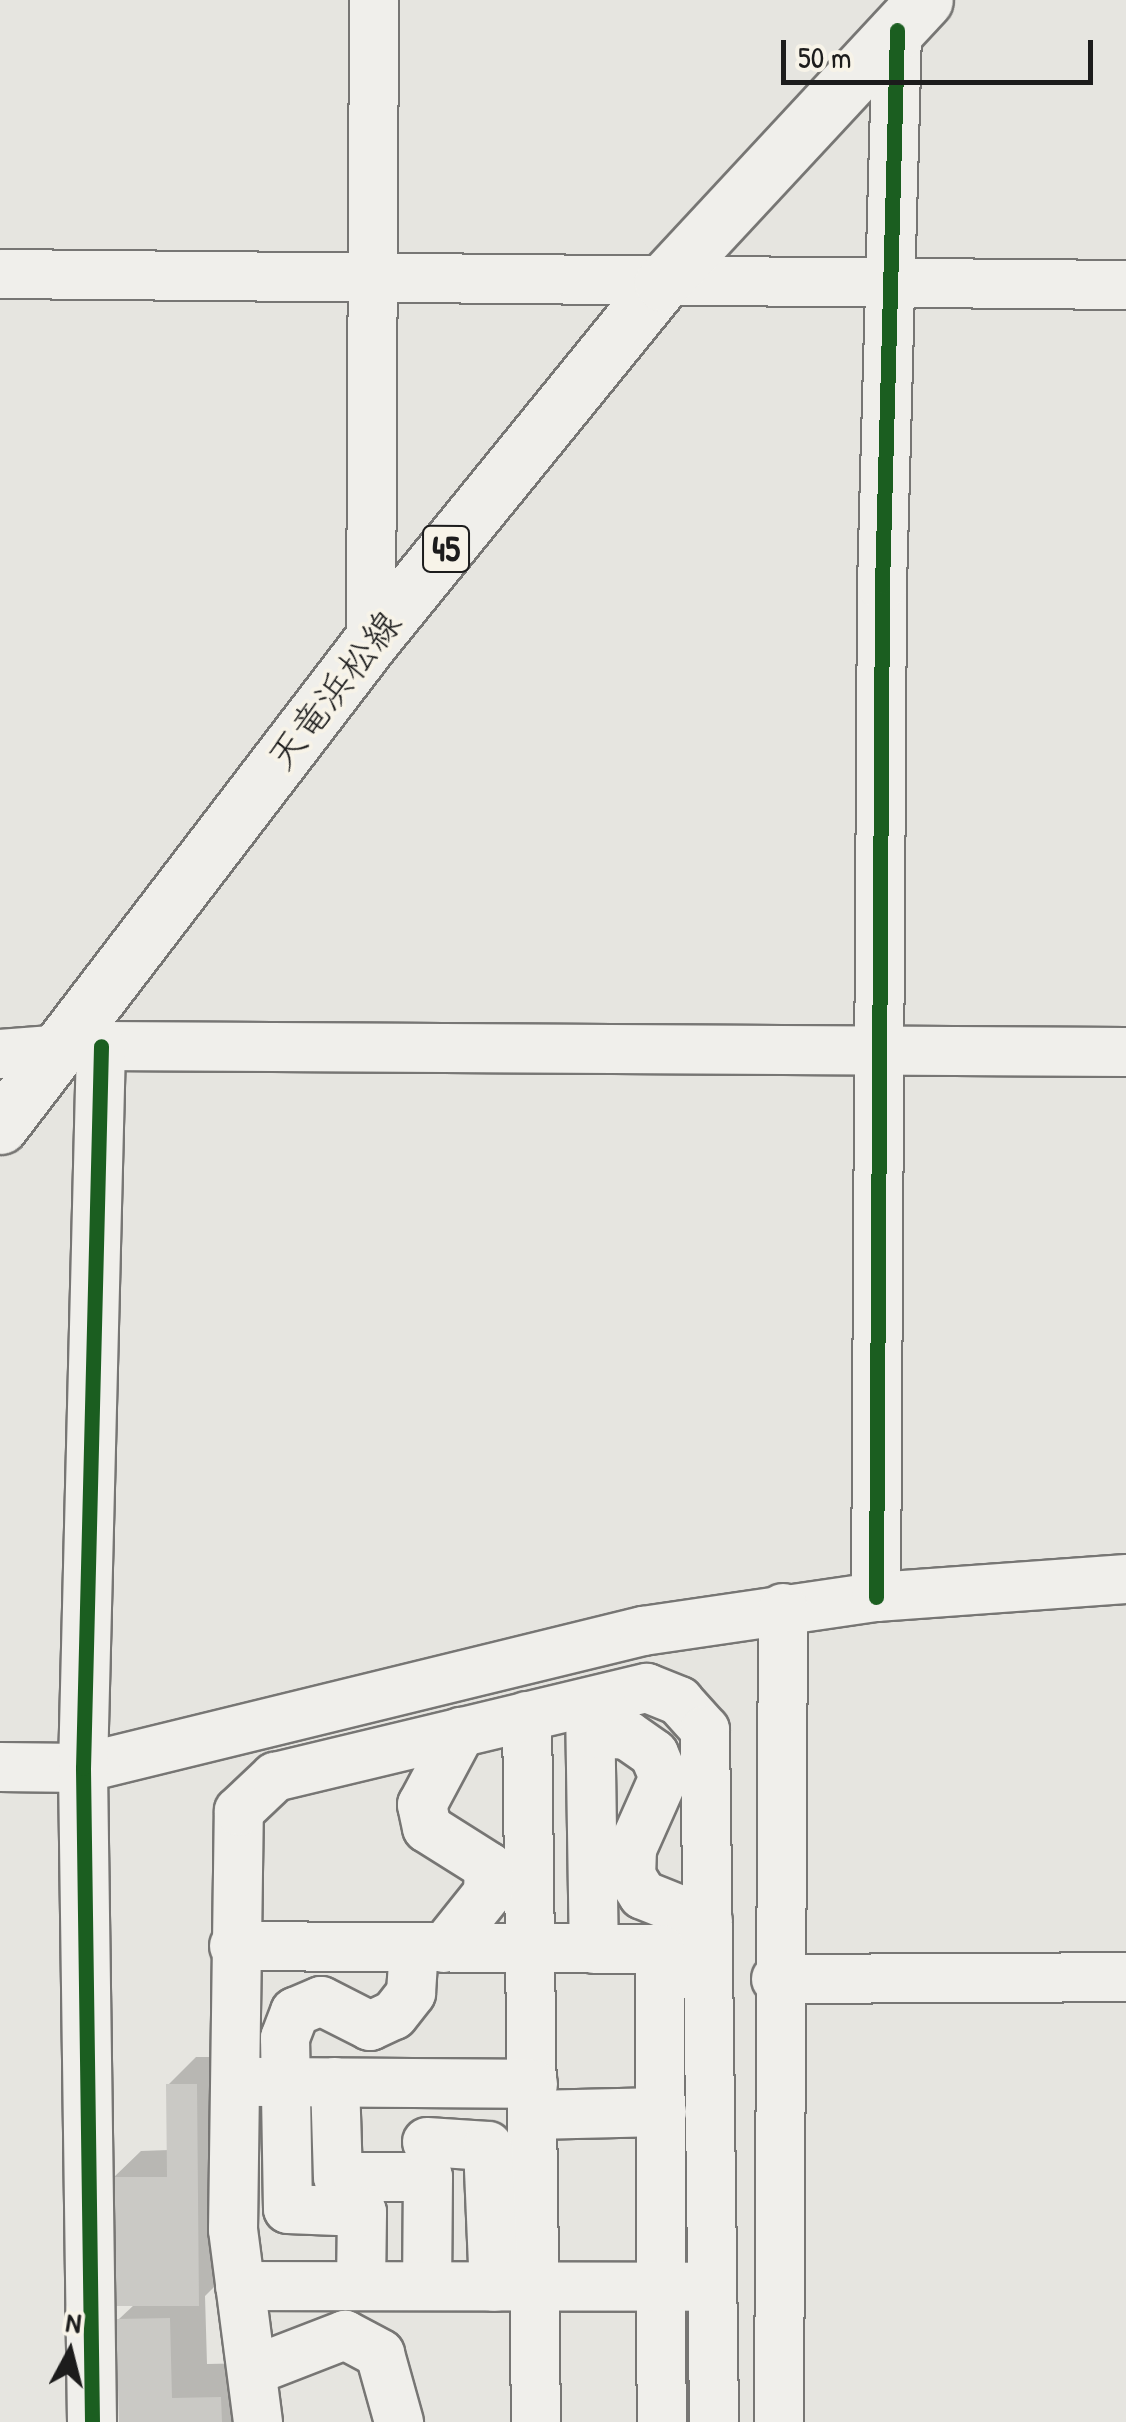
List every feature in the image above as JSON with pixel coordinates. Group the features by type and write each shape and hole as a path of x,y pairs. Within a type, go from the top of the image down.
{"main road":[{"name":"天竜浜松線","path":"0,1126 79,1049 371,641 662,282 911,15"}],"street":[{"path":"371,641 374,0"},
{"path":"876,1598 885,1051 890,284 911,15"},
{"path":"0,274 373,274 662,282 1126,285"},
{"path":"79,1049 92,2422"},
{"path":"0,1054 79,1049 1126,1052"},
{"path":"0,1768 83,1768 643,1631 782,1608 1126,1579"},
{"path":"779,2422 776,1980 782,1608"},
{"path":"590,1717 648,1688 679,1701 705,1730 714,2422"},
{"path":"515,2287 533,2099 527,1716"},
{"path":"258,2422 240,2286 234,2081 234,1834 259,1791 275,1778 527,1716 590,1717 654,1754 664,1777 632,1848 631,1876 643,1895 708,1936"},
{"path":"590,1717 594,1949"},
{"path":"361,2286 362,2212 288,2209 286,2082 296,2012 321,2001 370,2026 394,2015 412,1993 429,1948 488,1893 489,1866 426,1828 422,1805 461,1732"},
{"path":"234,1946 660,1949 708,1936"},
{"path":"660,1949 662,2422"},
{"path":"776,1980 1126,1977"},
{"path":"234,2081 426,2083 662,2112"},
{"path":"335,2082 338,2176 488,2146 535,2421"},
{"path":"426,2083 428,2286"},
{"path":"240,2286 712,2288"},
{"path":"252,2371 345,2335 380,2354 398,2422"}],"building":[{"path":"166,2084 197,2084 199,2306 112,2306 111,2177 167,2177"},
{"path":"170,2318 172,2398 221,2397 222,2422 119,2422 116,2319"}],"cycle path":[{"path":"876,1597 882,586 897,30"},
{"path":"92,2422 83,1768 101,1046"}]}
